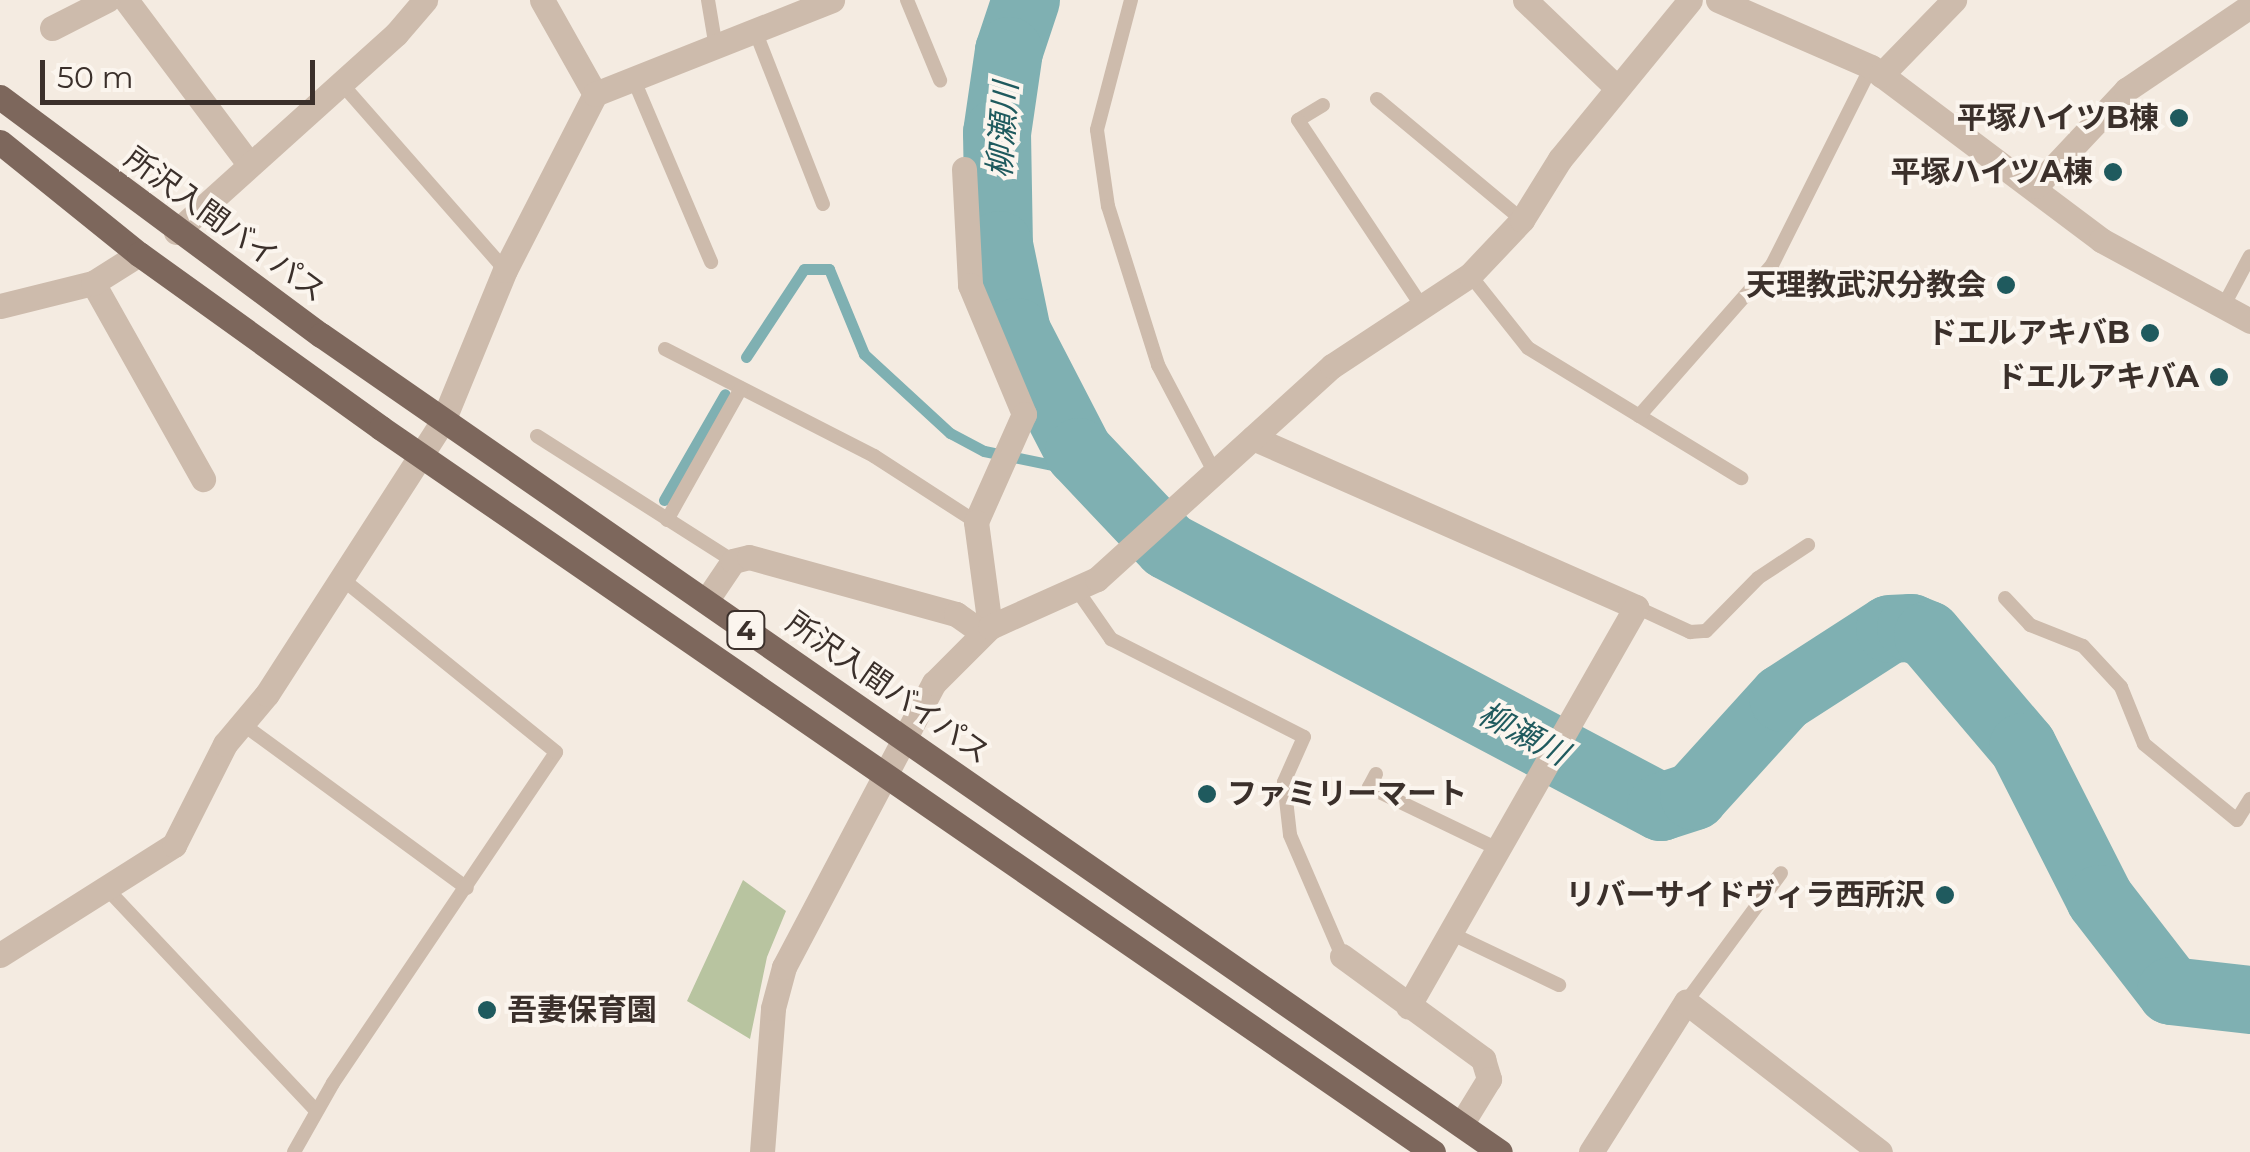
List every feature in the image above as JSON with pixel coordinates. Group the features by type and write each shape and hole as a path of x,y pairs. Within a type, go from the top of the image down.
{"main road":[{"name":"所沢入間バイパス","path":"0,97 176,232 444,421 1500,1152"},
{"name":"4","path":"0,142 139,254 423,457 1432,1152"}],"street":[{"path":"52,28 108,0"},
{"path":"126,0 250,166"},
{"path":"176,232 341,83 424,0"},
{"path":"542,0 595,94"},
{"path":"0,956 109,891 174,845 225,744 244,725 444,421 505,270 595,94 754,26 832,0"},
{"path":"1525,0 1616,87"},
{"path":"1718,0 1876,71 2036,186 2101,240 2225,303 2250,321"},
{"path":"1876,71 1954,0"},
{"path":"762,1152 772,1008 784,967 934,683 986,630 1077,590 1115,564 1332,366 1470,275 1522,220 1677,6"},
{"path":"2036,186 2126,90 2250,6"},
{"path":"964,169 970,285 1024,414 976,522 986,630"},
{"path":"0,306 93,282 139,254"},
{"path":"93,282 203,479"},
{"path":"1252,438 1636,608 1408,1007"},
{"path":"706,601 733,561 770,560 956,614 986,630"},
{"path":"1342,956 1489,1068 1490,1080 1462,1123"},
{"path":"1591,1152 1686,1002 1880,1152"}],"lane":[{"path":"708,0 715,42"},
{"path":"907,0 940,80"},
{"path":"1131,0 1097,130 1108,206 1158,365 1215,472"},
{"path":"754,26 822,204"},
{"path":"1639,416 1772,265 1876,71"},
{"path":"633,78 711,262"},
{"path":"341,83 505,270"},
{"path":"1377,99 1522,220"},
{"path":"1323,105 1298,120 1423,308"},
{"path":"2225,303 2250,256"},
{"path":"1470,275 1528,348 1741,478"},
{"path":"665,349 874,456 976,522"},
{"path":"667,520 741,388"},
{"path":"537,436 733,561"},
{"path":"1636,608 1690,632 1706,631 1758,578 1808,545"},
{"path":"294,1152 316,1111 556,752 342,579"},
{"path":"1077,590 1111,639 1304,738 1284,782 1290,836 1342,956"},
{"path":"2005,598 2030,625 2083,646 2121,687 2144,744 2237,820 2250,799"},
{"path":"244,725 467,888"},
{"path":"1376,774 1370,787 1498,849"},
{"path":"1686,1002 1781,874"},
{"path":"109,891 316,1111"},
{"path":"1450,933 1559,985"}],"green space":[{"path":"743,880 786,911 767,957 750,1039 687,1001"}],"waterway":[{"name":"柳瀬川","path":"1026,0 1009,51 997,133 999,245 1017,332 1079,452 1168,546 1661,807 1694,796 1783,698 1890,629 1911,628 1928,635 2023,747 2100,899 2171,991 2250,1000"},
{"path":"746,357 804,269 829,269 864,354 950,433 984,451 1096,474"},
{"path":"664,500 725,394"}],"place":[{"name":"平塚ハイツB棟","path":"2179,118"},
{"name":"平塚ハイツA棟","path":"2113,172"},
{"name":"天理教武沢分教会","path":"2006,285"},
{"name":"ドエルアキバB","path":"2150,333"},
{"name":"ドエルアキバA","path":"2219,377"},
{"name":"ファミリーマート","path":"1207,794"},
{"name":"リバーサイドヴィラ西所沢","path":"1945,895"},
{"name":"吾妻保育園","path":"487,1010"}]}
